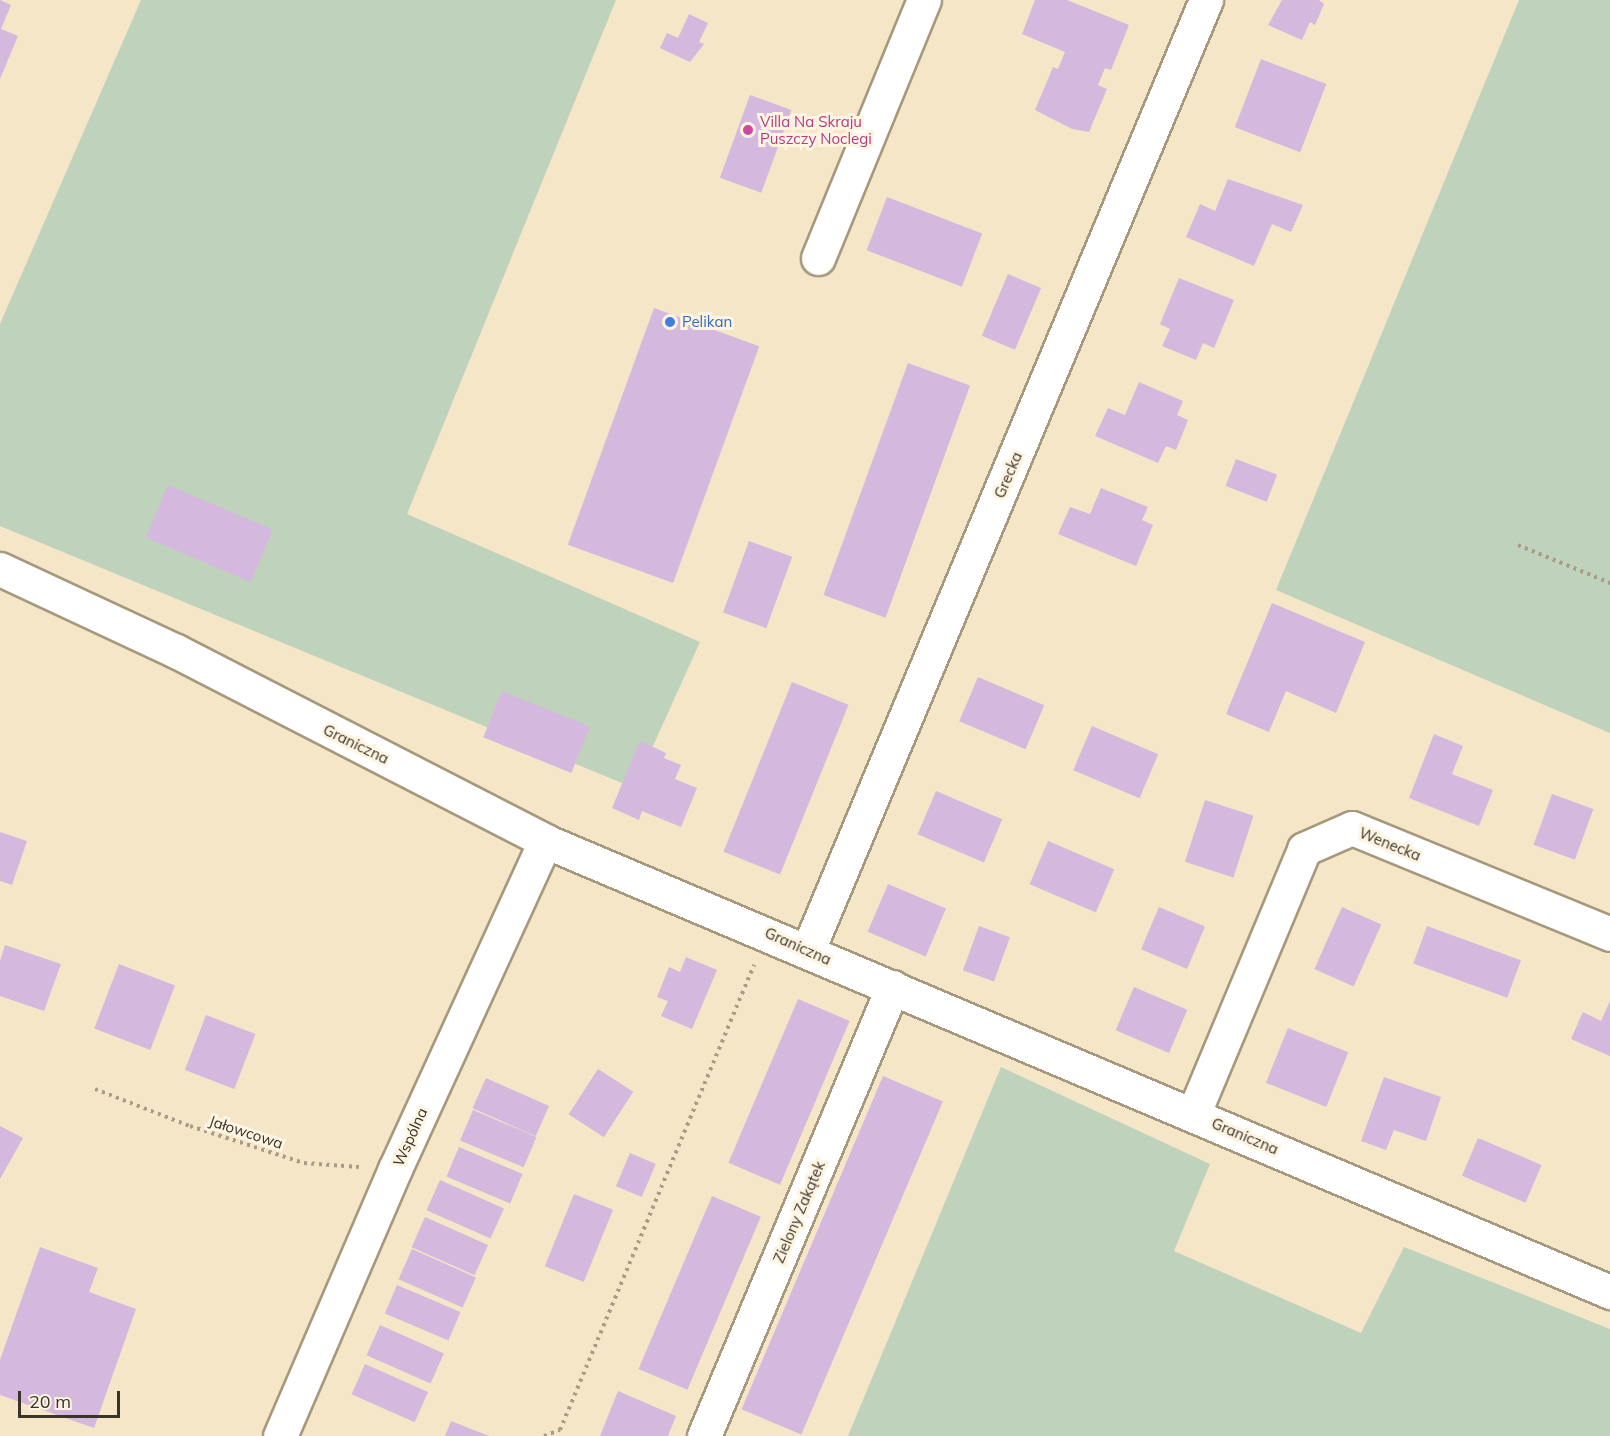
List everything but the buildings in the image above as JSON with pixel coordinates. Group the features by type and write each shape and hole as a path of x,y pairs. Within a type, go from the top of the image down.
{"street":[{"path":"818,258 924,0"},
{"name":"Grecka","path":"808,950 1206,0"},
{"name":"Graniczna","path":"0,569 176,651 545,841 808,950 1610,1292"},
{"name":"Wenecka","path":"1193,1114 1304,849 1352,828 1610,934"},
{"name":"Wspólna","path":"280,1436 395,1169 545,841"},
{"name":"Zielony Zakątek","path":"704,1436 892,987"}],"path":[{"path":"1518,546 1610,583"},
{"path":"544,1436 560,1430 754,964"},
{"name":"Jałowcowa","path":"95,1089 190,1126 304,1163 395,1169"}],"green space":[{"path":"141,0 616,0 407,514 700,642 634,788 0,526 0,324"},
{"path":"1519,0 1610,0 1610,733 1276,590"},
{"path":"1001,1067 1210,1164 1174,1251 1361,1333 1404,1247 1610,1329 1610,1436 848,1436"}],"place":[{"name":"Villa Na Skraju Puszczy Noclegi","path":"748,130"},
{"name":"Pelikan","path":"670,322"}]}
